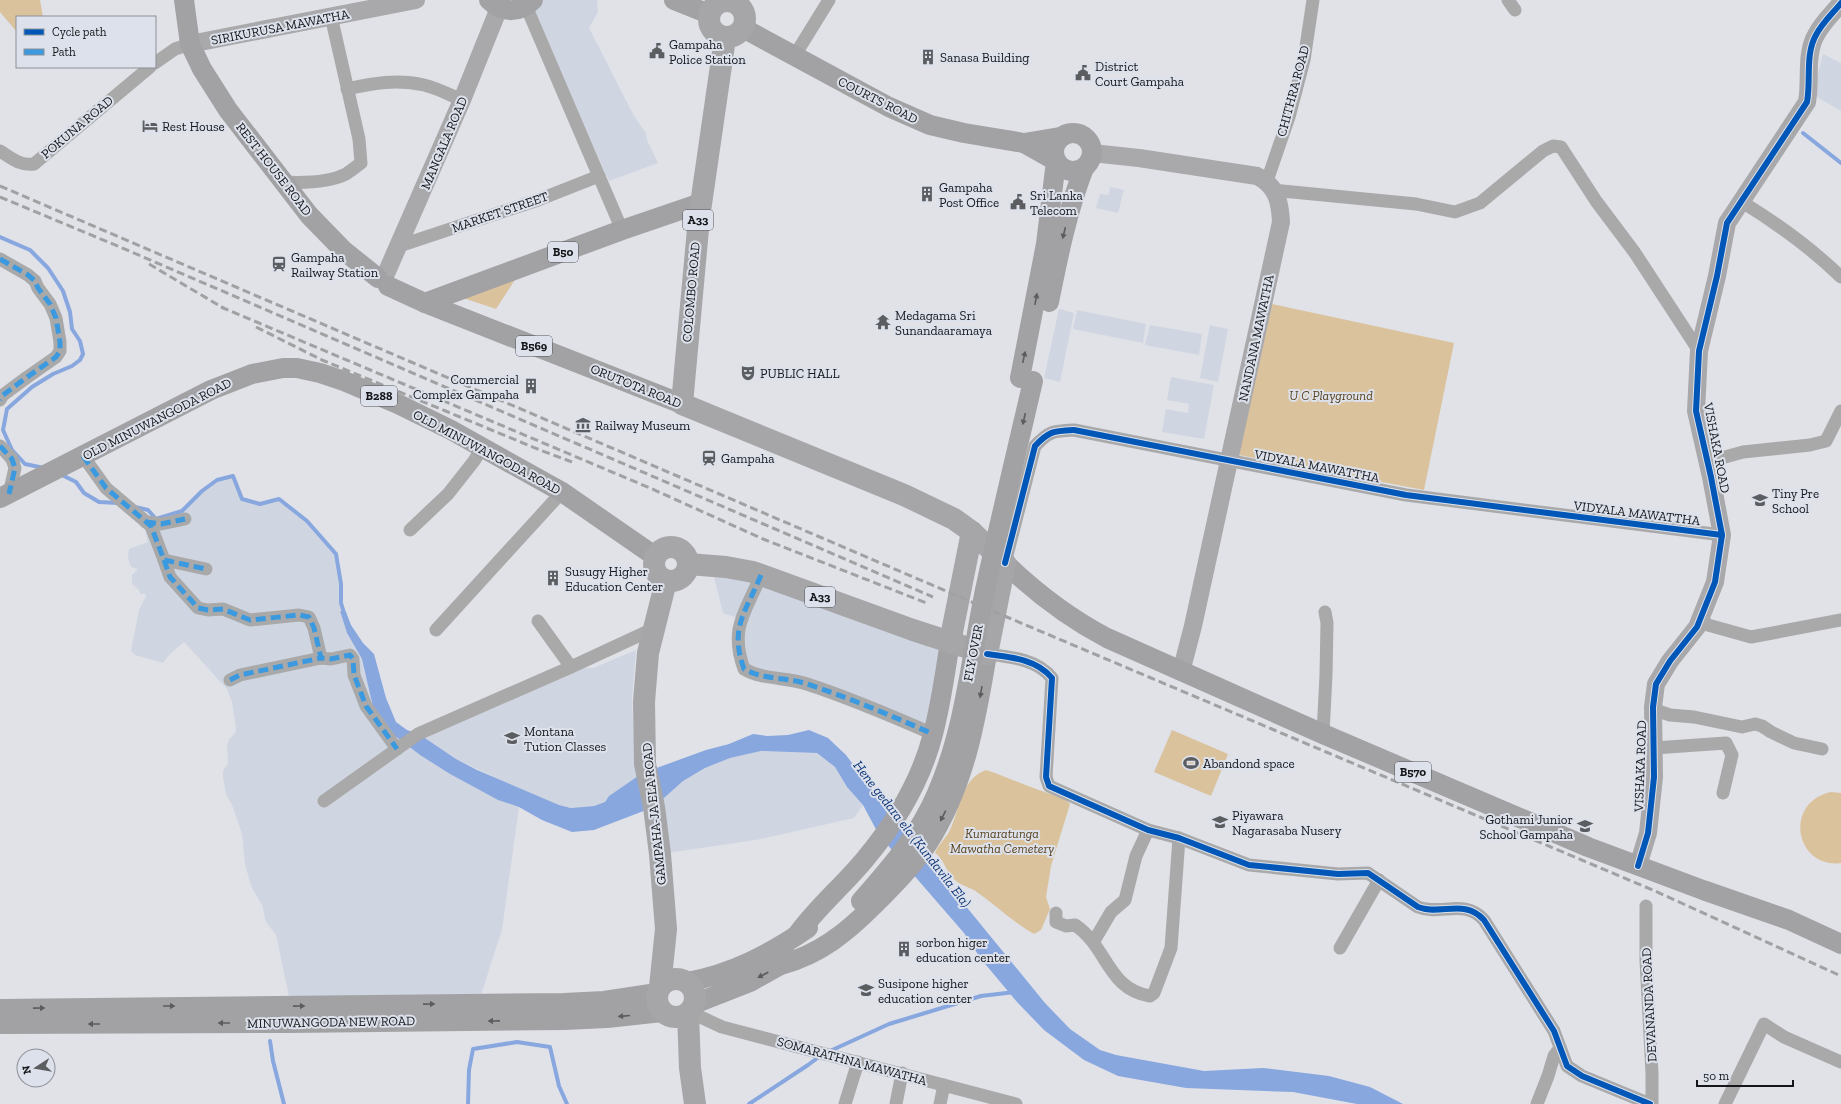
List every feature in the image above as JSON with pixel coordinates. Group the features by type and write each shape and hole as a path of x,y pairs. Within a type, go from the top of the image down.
{"highway":[{"path":"725,4 710,27 714,32 734,33"},
{"name":"COLOMBO ROAD","path":"682,404 690,299 701,203 734,33 744,14 725,4"},
{"name":"ORUTOTA ROAD","path":"682,404 904,494 954,519 972,532 1004,563"},
{"path":"950,642 972,532"},
{"path":"676,548 685,554 688,564 686,573 680,579 672,581 666,580 655,571 654,566 656,557 665,549 676,548"},
{"path":"988,654 1004,563"},
{"name":"A33","path":"688,564 726,567 761,575 988,654"},
{"name":"GAMPAHA-JA ELA ROAD","path":"666,580 653,629 645,674 644,702 646,764 654,806 674,1005 690,1068 695,1104"},
{"name":"GAMPAHA-JA ELA ROAD","path":"666,929 686,982"},
{"path":"674,1005 671,980 679,979 686,982"}],"main road":[{"name":"B569","path":"184,0 190,44"},
{"path":"674,0 725,4"},
{"path":"494,4 511,11 530,3"},
{"name":"COURTS ROAD","path":"734,33 795,55 889,107 930,125 964,133 1024,143 1060,137"},
{"name":"REST HOUSE ROAD","path":"190,44 202,69 228,110 309,215 334,241 384,280"},
{"path":"1066,134 1079,134 1089,141 1088,161 1074,193 1035,339 1056,161 1054,148 1060,137 1066,134"},
{"name":"COURTS ROAD","path":"1024,143 1056,161"},
{"path":"1056,161 1065,170 1078,171 1088,161"},
{"name":"B50","path":"425,303 622,230 701,203"},
{"name":"ORUTOTA ROAD","path":"384,280 425,303 682,404"},
{"name":"FLY OVER","path":"856,897 891,866 916,832 934,801 946,772 962,713 1035,339"},
{"name":"OLD MINUWANGODA ROAD","path":"4,496 211,390 252,374 283,368 297,368 320,373 344,381 398,404 482,448 562,492 656,557"},
{"name":"B570","path":"1004,563 1035,591 1078,623 1181,672 1588,847 1789,920 1841,944"},
{"path":"797,935 806,922 851,876 878,842 899,812 916,782 933,734 950,642"},
{"path":"781,965 801,960 817,952 868,911 903,875 928,843 952,797 969,750 988,654"},
{"path":"686,982 706,979 739,967 771,952 831,911 856,897"},
{"path":"674,1005 736,988 781,965 822,936 856,897"},
{"name":"MINUWANGODA NEW ROAD","path":"0,1009 564,1003 615,1000 674,1005"},
{"name":"MINUWANGODA NEW ROAD","path":"0,1024 564,1020 607,1018 674,1005"}],"street":[{"name":"SIRIKURUSA MAWATHA","path":"190,44 331,16 370,4 416,0"},
{"path":"795,55 830,0"},
{"name":"CHITHRA ROAD","path":"1270,185 1304,60 1312,0"},
{"path":"530,3 622,230"},
{"name":"VISHAKA ROAD","path":"1638,866 1648,833 1654,777 1653,707 1656,684 1659,676 1697,627 1701,618 1715,582 1722,535 1696,411 1699,350 1717,276 1727,223 1807,102 1810,89 1811,48 1816,35 1841,3"},
{"name":"MANGALA ROAD","path":"384,280 462,100 494,4"},
{"path":"283,182 304,183 324,180 346,174 362,163 360,139 331,16"},
{"path":"156,62 175,49 190,44"},
{"name":"POKUNA ROAD","path":"0,151 25,165 34,164 149,68"},
{"path":"347,89 378,82 402,82 425,85 462,100"},
{"path":"1088,161 1140,158 1257,176 1270,185 1416,204 1455,212 1480,203 1543,151 1553,146 1561,147 1596,201 1635,253 1699,350"},
{"name":"MARKET STREET","path":"399,246 538,200 599,176"},
{"name":"NANDANA MAWATHA","path":"1181,672 1193,626 1281,222 1280,202 1270,185"},
{"path":"1742,202 1772,220 1815,252 1841,277"},
{"path":"0,259 28,275 35,281 50,304 56,318 60,350 56,357 3,395 0,400"},
{"path":"1707,462 1743,452 1810,445 1826,441 1841,411"},
{"name":"VIDYALA MAWATTHA","path":"1004,563 1035,446 1046,435 1054,431 1074,430 1406,495 1722,535"},
{"path":"0,446 12,458 15,468 4,496"},
{"path":"410,530 448,494 472,465 482,448"},
{"path":"83,456 106,488 151,526 170,577 198,608 208,610 223,609 250,620 299,615 309,617 314,628 321,658"},
{"path":"436,630 562,492"},
{"path":"146,522 161,524 185,520"},
{"path":"164,560 206,569"},
{"path":"761,575 740,619 737,642 744,669 751,673 763,676 805,683 855,700 933,734"},
{"path":"1323,734 1327,623 1325,612"},
{"path":"1701,618 1708,625 1751,637 1841,620"},
{"path":"538,621 571,667"},
{"path":"324,801 418,734 571,667 653,629"},
{"path":"230,680 240,675 321,658 331,659 350,654 353,659 356,680 366,706 400,747"},
{"path":"988,654 1023,660 1046,670 1052,678 1046,777 1049,786 1148,830 1179,838 1249,865 1338,874 1368,873 1418,907 1426,910 1453,908 1472,911 1480,915 1541,1008 1554,1031 1567,1066 1582,1076 1651,1104"},
{"path":"1653,707 1658,711 1670,715 1694,717 1742,727 1755,724 1762,726 1770,732 1794,743 1822,749"},
{"path":"1654,748 1726,743 1732,755 1723,793"},
{"path":"1094,941 1111,912 1125,900 1136,856 1148,830"},
{"path":"1056,913 1056,922 1066,926 1075,925 1094,941 1116,977 1123,985 1144,995 1150,996 1154,993 1171,948 1179,838"},
{"path":"1340,948 1379,880"},
{"name":"DEVANANDA ROAD","path":"1646,906 1646,962 1652,1073 1651,1104"},
{"name":"SOMARATHNA MAWATHA","path":"674,1005 722,1027 1016,1104"},
{"path":"1726,1104 1764,1024 1784,1036 1841,1062"},
{"path":"1537,1104 1554,1056 1560,1048"},
{"path":"846,1104 858,1062"},
{"path":"896,1104 902,1074"},
{"path":"940,1104 944,1085"}],"shaded area":[{"path":"543,0 597,0 598,12 589,28 634,116 646,133 647,140 658,163 609,181 532,10"},
{"path":"1823,54 1841,63 1841,111 1817,97 1814,87"},
{"path":"1110,187 1124,190 1118,213 1096,208 1100,194 1109,195"},
{"path":"1059,309 1074,313 1060,382 1044,378"},
{"path":"1077,310 1146,324 1143,343 1073,329"},
{"path":"1150,325 1202,334 1199,355 1145,345"},
{"path":"1210,325 1228,329 1218,382 1200,378"},
{"path":"1171,377 1214,385 1204,439 1162,432 1166,409 1188,413 1189,404 1167,400"},
{"path":"233,476 242,499 260,504 279,499 307,521 336,554 341,584 341,603 344,611 340,611 347,633 362,659 373,707 401,740 420,755 450,774 498,800 519,807 502,930 478,1004 291,1006 276,935 266,922 262,905 252,888 245,865 242,834 232,805 226,794 223,771 228,764 227,746 229,739 235,733 236,728 232,702 227,689 184,642 169,655 163,663 135,655 131,651 139,610 146,596 145,594 140,594 139,590 132,584 132,575 138,569 131,567 128,558 129,549 148,542 144,526 156,519 182,511 202,491 217,480"},
{"path":"711,565 950,642 933,734 744,669 740,619 723,613"},
{"name":"Montana Tution Classes","path":"636,650 632,700 634,742 638,776 609,796 605,802 594,806 571,808 534,796 456,759 419,734 571,667 593,668"},
{"path":"761,751 817,753 835,767 847,787 863,805 854,818 756,840 660,854 654,807 683,781 705,768 730,758"}],"green space":[{"path":"0,0 40,0 43,16 16,16 16,31 0,12"},
{"path":"520,272 496,309 454,295"},
{"name":"U C Playground","path":"1272,304 1454,343 1424,490 1239,455"},
{"name":"Abandond space","path":"1172,730 1228,754 1211,796 1154,772"},
{"name":"Kumaratunga Mawatha Cemetery","path":"986,770 1057,796 1070,804 1051,866 1046,897 1050,909 1041,930 1034,934 1018,924 974,890 957,882 935,853 953,824 966,788 977,774"},
{"path":"1831,792 1841,793 1841,863 1825,862 1813,856 1805,846 1801,834 1801,820 1806,808 1816,798"}],"water":[{"path":"340,611 346,612 351,625 363,643 374,654 386,698 396,722 407,730 419,734 456,759 477,770 559,805 571,808 594,806 605,802 609,796 638,776 651,770 706,750 729,744 753,734 767,736 788,735 809,730 828,738 846,755 885,807 929,857 942,877 1045,1003 1070,1029 1100,1050 1116,1055 1204,1071 1263,1068 1329,1076 1370,1087 1403,1104 1357,1104 1293,1092 1186,1088 1118,1076 1084,1060 1044,1030 1017,1002 981,959 964,933 879,835 863,805 847,787 835,767 817,753 761,751 730,758 705,768 683,781 654,807 594,830 572,832 542,820 519,807 498,800 450,774 420,755 390,732 373,707 362,659 347,633"}],"waterway":[{"path":"1803,133 1841,163"},
{"name":"Hene gedara ela (Kundavila Ela)","path":"0,237 30,250 48,268 63,291 70,312 72,329 80,341 83,354 80,360 72,366 53,374 32,387 7,409 3,430 12,450 25,464 44,468"},
{"name":"Hene gedara ela (Kundavila Ela)","path":"60,474 76,482 84,493 99,502 119,503"},
{"name":"Hene gedara ela (Kundavila Ela)","path":"135,507 148,510 156,519 182,511 202,491 217,480 233,476 242,499 260,504 279,499 307,521 336,554 341,584 341,603 345,616"},
{"path":"830,1051 889,1024 981,996 1015,992"},
{"path":"270,1041 273,1061 284,1104"},
{"path":"468,1104 469,1070 473,1049 517,1042 550,1047 559,1086 567,1104"},
{"path":"749,1104 820,1056"}],"railway":[{"path":"0,186 995,612 1655,891 1841,976"},
{"path":"0,197 120,247 933,597"},
{"path":"149,264 225,309"},
{"path":"221,307 650,488 763,539 929,604"},
{"path":"256,327 322,360 572,462"}],"marked path":[{"path":"0,259 28,275 35,281 38,288 50,304 56,318 60,342 60,351 56,357 3,395 0,400"},
{"path":"0,446 12,459 15,468 9,494"},
{"path":"83,456 106,488 151,526 164,560 206,569"},
{"path":"146,522 161,524 185,519"},
{"path":"164,560 170,577 198,608 208,610 223,609 250,620 299,615 309,617 314,628 321,658 331,659 350,655 353,659 354,675 366,706 397,749"},
{"path":"761,575 741,620 739,631 738,642 744,669 751,673 799,682 823,689 933,734"},
{"path":"230,680 240,675 321,658"}],"cycle path":[{"path":"1638,866 1648,833 1654,777 1653,707 1656,684 1670,661 1697,627 1715,582 1722,535 1696,411 1699,351 1717,276 1727,223 1807,102 1809,59 1813,42 1821,26 1841,3"},
{"path":"1005,563 1035,446 1044,437 1052,433 1074,430 1406,495 1722,535"},
{"path":"987,654 1014,658 1031,663 1039,667 1052,678 1046,777 1049,786 1148,830 1179,838 1249,865 1338,874 1368,873 1418,907 1435,910 1460,909 1476,913 1484,920 1554,1031 1567,1066 1582,1076 1650,1104"}],"place":[{"name":"Gampaha Police Station","path":"657,51"},
{"name":"Sanasa Building","path":"928,57"},
{"name":"District Court Gampaha","path":"1083,73"},
{"name":"Rest House","path":"150,126"},
{"name":"Gampaha Post Office","path":"927,194"},
{"name":"Sri Lanka Telecom","path":"1018,202"},
{"name":"Gampaha Railway Station","path":"279,264"},
{"name":"Medagama Sri Sunandaaramaya","path":"883,322"},
{"name":"PUBLIC HALL","path":"748,373"},
{"name":"Commercial Complex Gampaha","path":"531,386"},
{"name":"Railway Museum","path":"583,425"},
{"name":"Gampaha","path":"709,458"},
{"name":"Tiny Pre School","path":"1760,500"},
{"name":"Susugy Higher Education Center","path":"553,578"},
{"name":"Montana Tution Classes","path":"512,738"},
{"name":"Abandond space","path":"1191,763"},
{"name":"Piyawara Nagarasaba Nusery","path":"1220,822"},
{"name":"Gothami Junior School Gampaha","path":"1585,826"},
{"name":"sorbon higer education center","path":"904,949"},
{"name":"Susipone higher education center","path":"866,990"}]}
